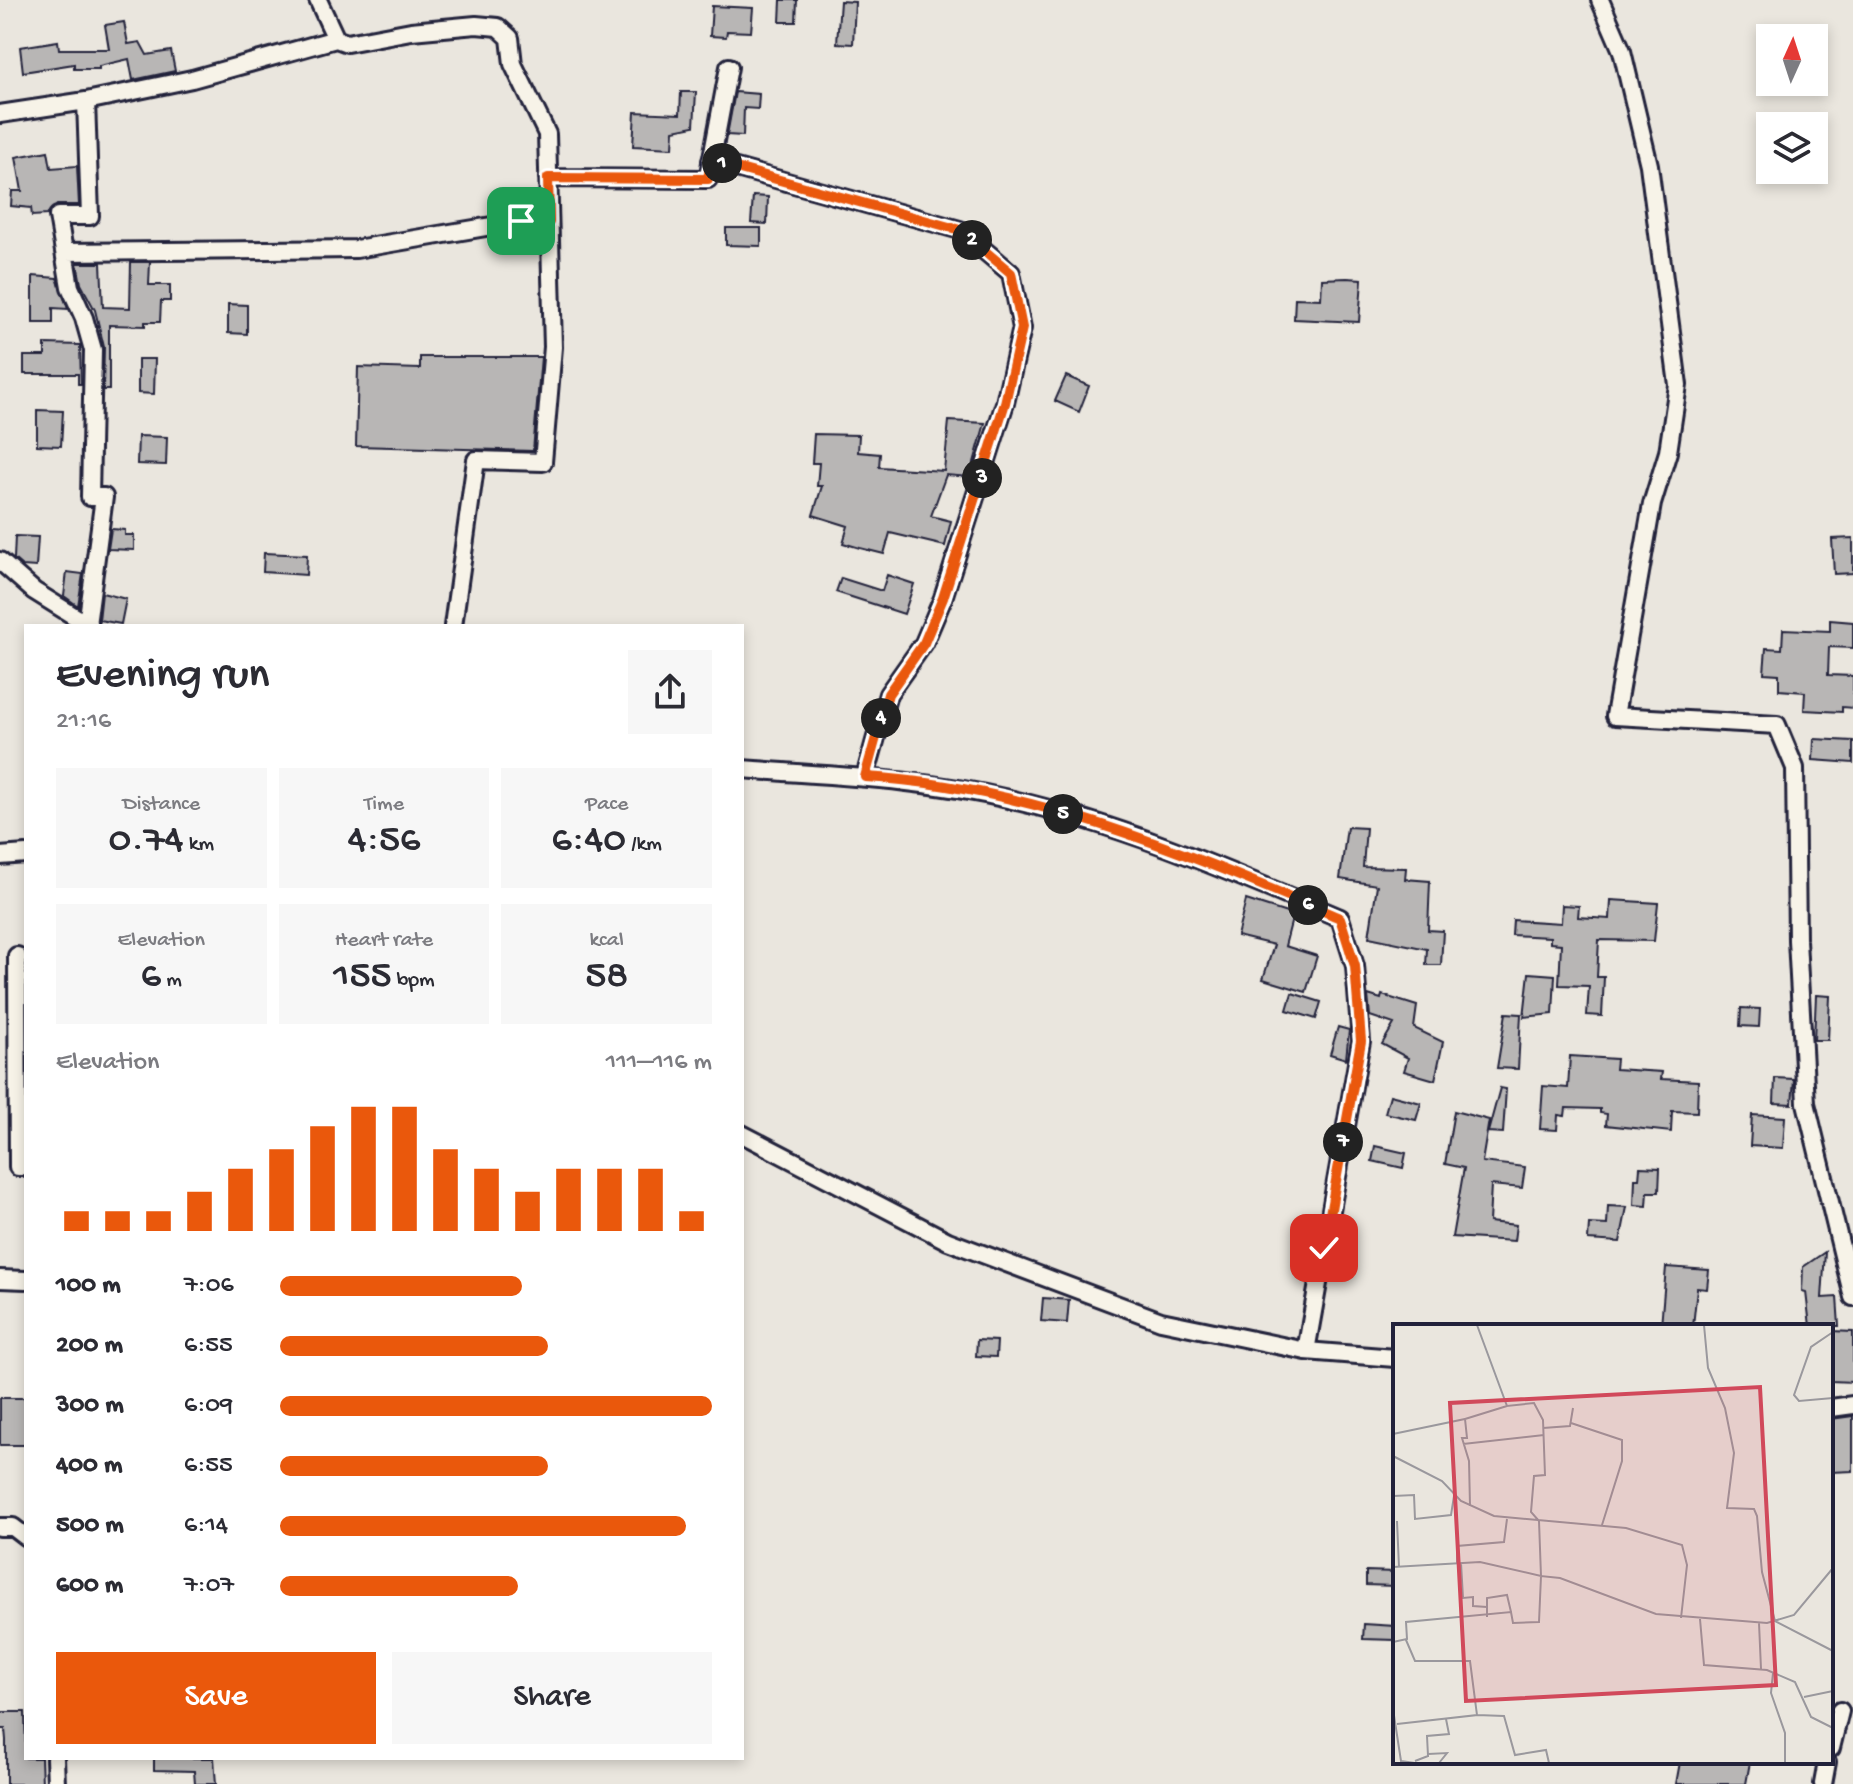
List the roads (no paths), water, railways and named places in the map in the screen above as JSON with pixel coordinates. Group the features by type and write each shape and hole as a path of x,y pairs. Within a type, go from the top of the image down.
{"street":[{"path":"318,0 336,39"},
{"path":"1600,0 1622,51 1649,165 1678,385 1668,452 1652,504 1615,716 1777,725 1795,768 1797,940 1806,1103 1853,1297"},
{"path":"0,114 86,101 192,79 336,39 347,43 465,25 498,27 505,31 512,47 513,64 547,134 553,347 543,462 476,460 453,624"},
{"path":"548,178 708,179 729,67"},
{"path":"86,101 90,216 58,216 70,287 84,318 93,350 90,497 104,497 88,624"},
{"path":"711,161 960,230 1011,273 1022,328 1005,403 943,598 924,643 888,694 865,777"},
{"path":"64,252 356,249 521,221 549,222"},
{"path":"0,561 34,591 86,624"},
{"path":"744,769 895,778 1008,799 1156,841 1340,918 1355,966 1361,1041 1306,1351"},
{"path":"0,856 24,854"},
{"path":"0,956 22,956 18,1167 24,1167"},
{"path":"744,1135 948,1241 1161,1321 1306,1351 1393,1358"},
{"path":"0,1279 24,1280"},
{"path":"1833,1408 1853,1405"},
{"path":"0,1527 13,1527 24,1535"},
{"path":"1833,1741 1841,1711"},
{"path":"55,1760 56,1784"},
{"path":"1823,1784 1827,1764"}]}
